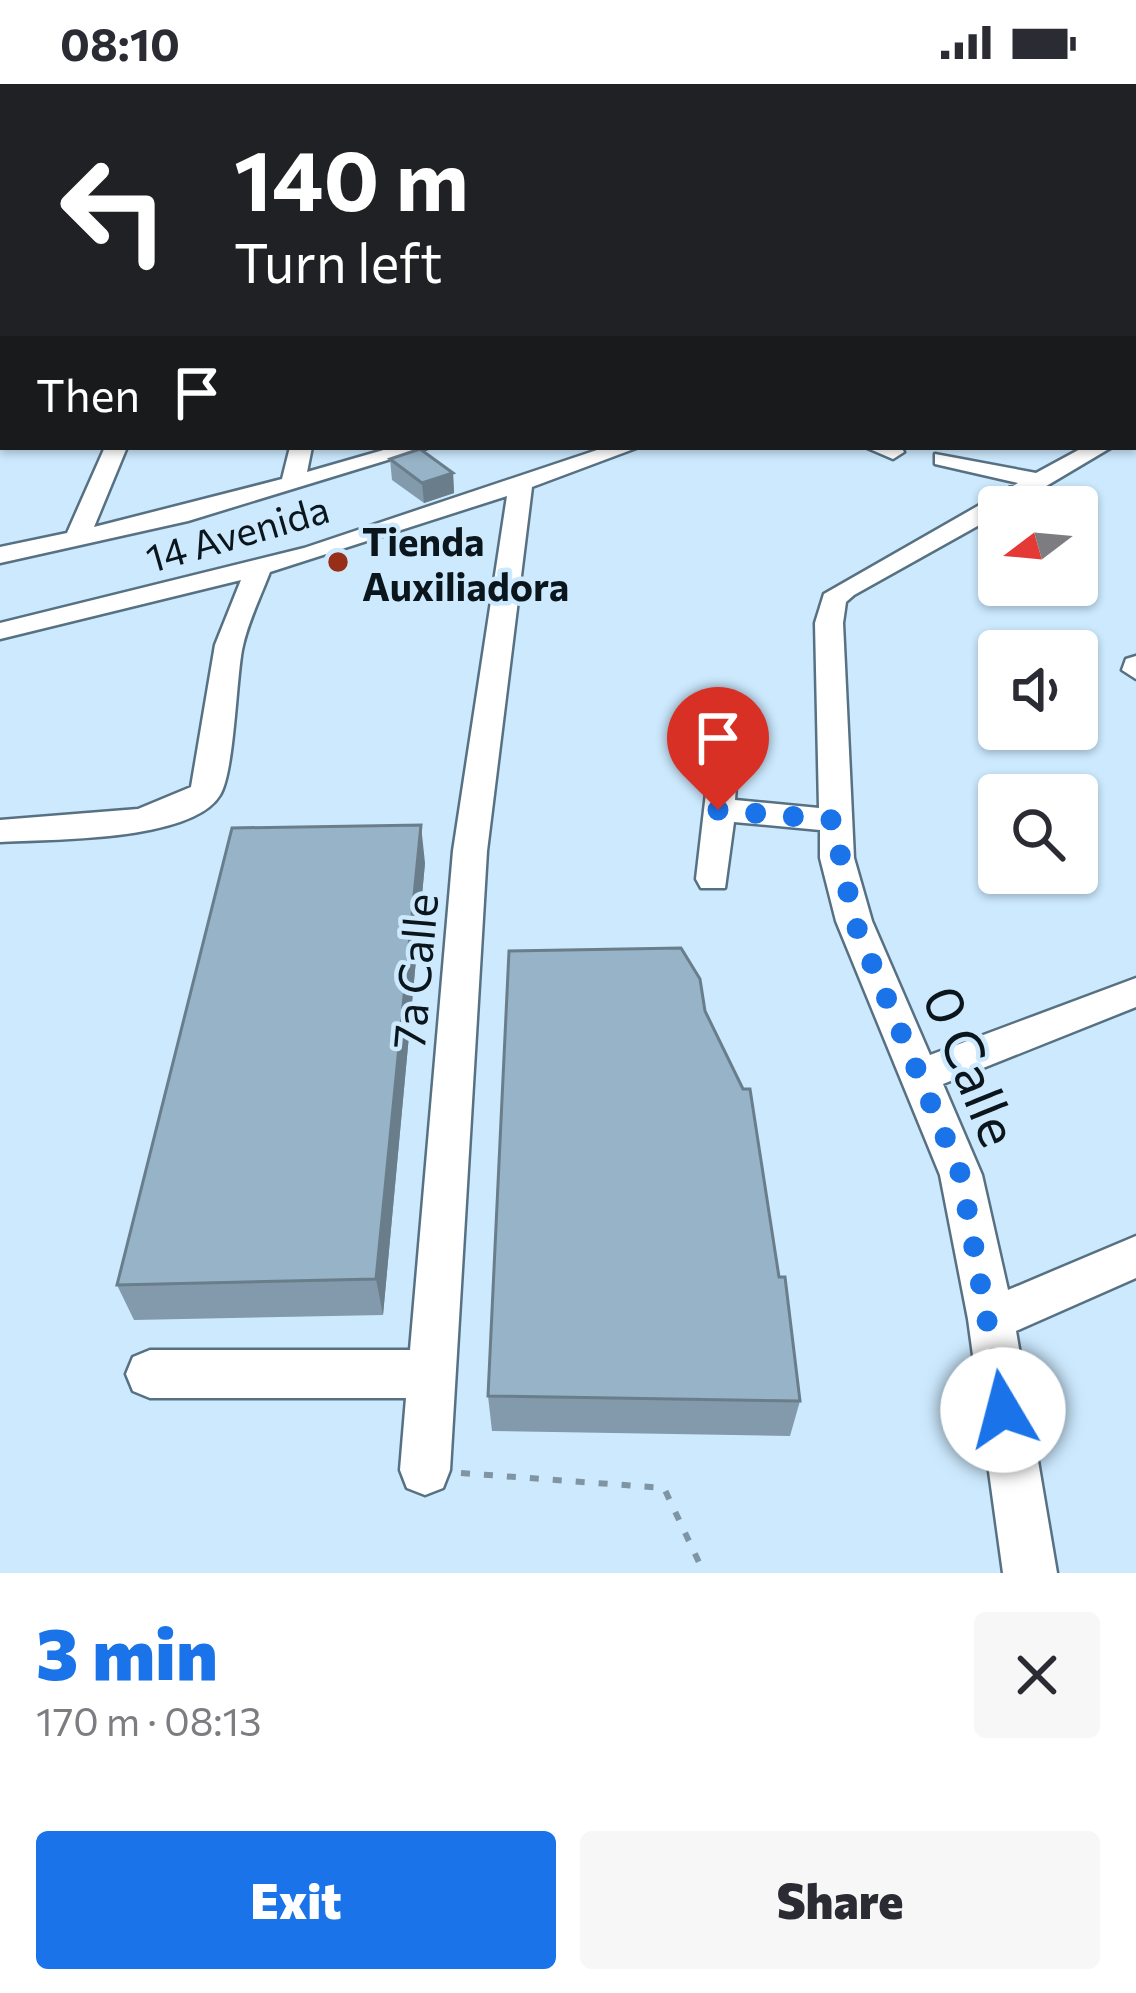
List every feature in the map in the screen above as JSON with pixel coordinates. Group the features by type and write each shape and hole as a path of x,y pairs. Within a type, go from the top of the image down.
{"street":[{"path":"76,540 115,450"},
{"path":"293,483 300,450"},
{"path":"0,555 76,540 408,450"},
{"name":"14 Avenida","path":"0,631 258,569 619,450"},
{"path":"943,459 1040,481 1096,450"},
{"name":"7a Calle","path":"425,1470 470,851 521,481"},
{"name":"0 Calle","path":"1030,1573 991,1319 961,1175 854,921 833,820 833,600 1040,481"},
{"path":"0,831 164,816 192,806 206,792 229,645 258,569"},
{"path":"713,879 722,757"},
{"path":"718,810 833,820"},
{"path":"922,1075 1136,992"},
{"path":"991,1319 1136,1257"},
{"path":"150,1374 429,1374"}],"path":[{"path":"425,1470 664,1488 704,1573"}],"building":[{"path":"421,450 453,473 422,483 390,459"},
{"path":"421,825 376,1279 117,1285 232,828"},
{"path":"681,948 700,979 705,1011 743,1089 750,1089 779,1277 785,1277 800,1401 488,1396 509,951"}],"place":[{"name":"Tienda Auxiliadora","path":"338,562"}],"route":[{"path":"718,810 833,820 837,858 854,921 961,1175 991,1319 1003,1410"}]}
